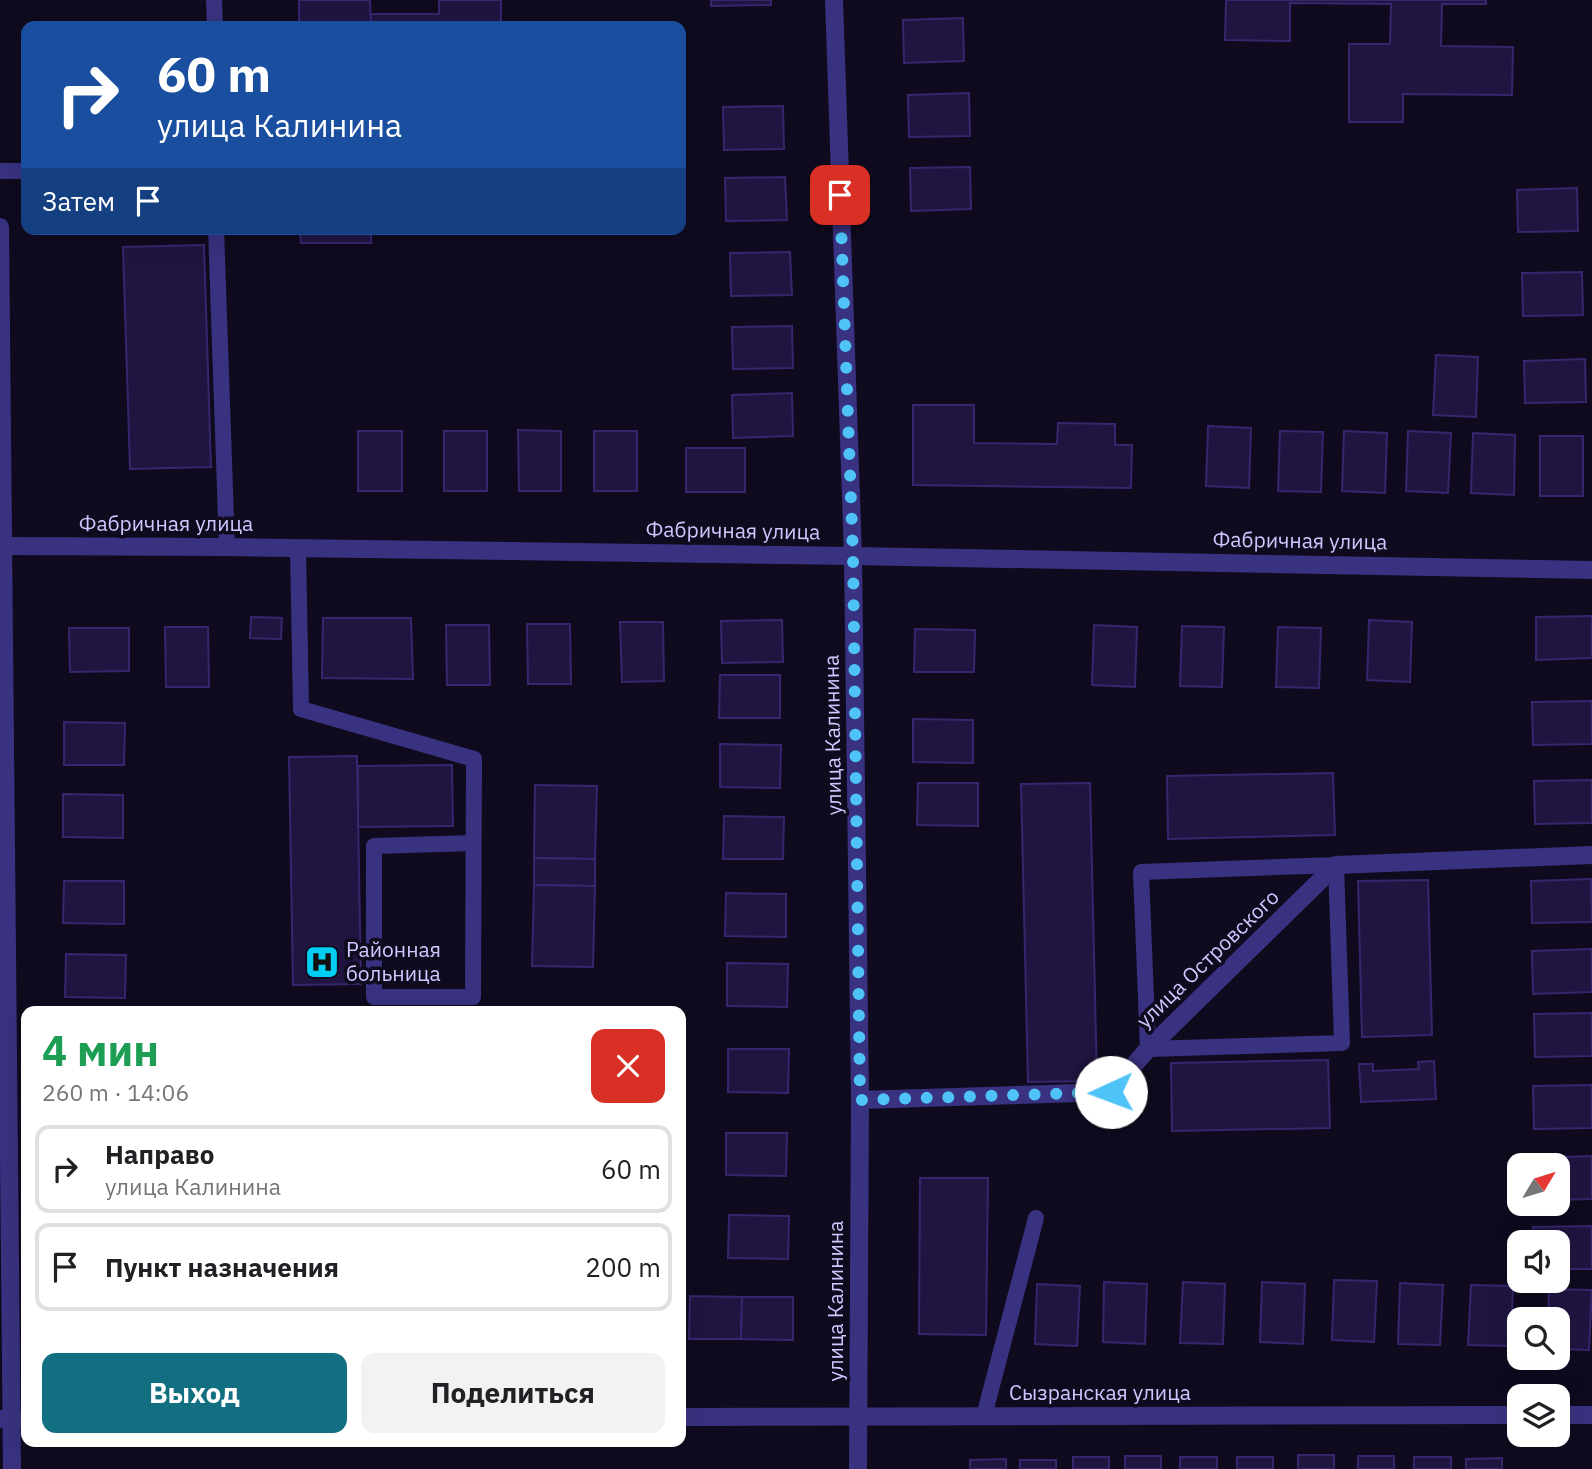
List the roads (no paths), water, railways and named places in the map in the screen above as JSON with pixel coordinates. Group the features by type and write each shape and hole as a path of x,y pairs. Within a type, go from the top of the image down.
{"street":[{"name":"улица Калинина","path":"834,0 853,556 860,1100 858,1469"},
{"path":"0,227 12,1469"},
{"name":"Фабричная улица","path":"2,546 853,556 1592,570"},
{"path":"1336,865 1592,855"},
{"name":"улица Островского","path":"860,1100 1111,1092 1148,1049 1336,865"},
{"name":"Сызранская улица","path":"686,1417 1507,1415"},
{"path":"1570,1415 1592,1415"}],"lane":[{"path":"215,0 215,21"},
{"path":"0,171 21,171"},
{"path":"216,235 227,547"},
{"path":"298,548 301,709 474,758 473,997 374,997 374,846 473,843"},
{"path":"1336,865 1342,1043 1148,1049 1141,872 1336,865"},
{"path":"984,1416 1036,1218"}],"place":[{"name":"Районная больница","path":"322,962"}]}
